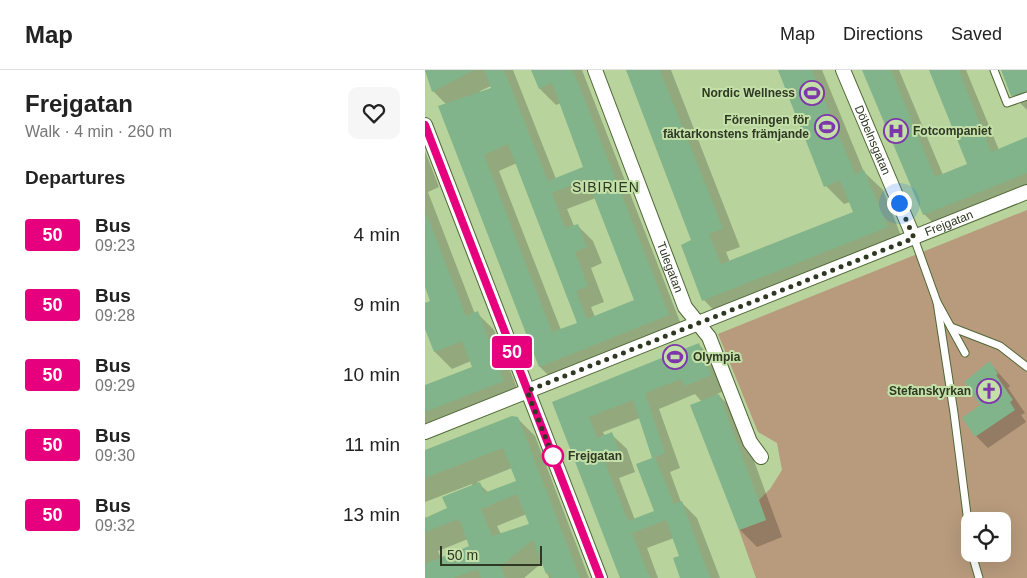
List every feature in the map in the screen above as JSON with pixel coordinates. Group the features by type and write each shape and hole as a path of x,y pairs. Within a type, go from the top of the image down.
{"street":[{"name":"Tulegatan","path":"595,70 685,307 709,337 750,442 761,457"},
{"name":"Döbelnsgatan","path":"843,70 914,238"},
{"path":"425,125 600,578"},
{"name":"Frejgatan","path":"425,432 1027,192"}],"lane":[{"path":"994,70 1007,103 1027,96"},
{"path":"914,238 937,302 965,353"},
{"path":"937,302 955,414 967,512"},
{"path":"951,327 1000,346 1027,367"},
{"path":"974,562 979,578"}],"shaded area":[{"path":"1027,210 1027,578 756,578 739,530 766,520 759,500 770,489 782,470 777,443 758,432 718,334"}],"building":[{"path":"425,70 474,70 432,92"},
{"path":"484,70 504,70 548,181 583,167 552,83 539,89 531,70 573,70 669,315 539,367 438,106 491,88","holes":["508,144 577,323 552,332 484,155","587,179 634,300 587,319 576,291 588,286 575,252 587,247 578,224 565,228 552,193"]},
{"path":"626,70 660,70 723,228 709,234 721,264 853,212 840,180 824,187 778,70 812,70 855,174 864,170 888,227 702,301 681,245 691,240"},
{"path":"862,70 891,70 935,177 967,164 929,70 959,70 991,152 1027,137 1027,173 923,215"},
{"path":"1001,70 1027,70 1027,91 1011,96"},
{"path":"426,212 466,316 478,311 504,381 425,412 425,385 472,367 462,341 434,352 425,329 425,303 430,301 425,287"},
{"path":"699,343 711,375 685,386 681,379 645,393 665,453 655,457 674,504 682,501 710,578 680,578 673,558 679,556 666,520 632,533 650,578 620,578 552,402","holes":["633,400 652,458 636,464 654,511 628,521 605,462 621,456 612,432 597,438 589,417"]},
{"name":"Stefanskyrkan","path":"990,361 998,374 996,375 1013,400 1010,402 1015,410 975,437 962,418 980,405 964,382"},
{"path":"719,394 766,520 739,530 690,405"},
{"path":"512,416 518,417 580,578 552,578 549,572 546,574 533,540 501,566 505,578 481,578 478,569 453,578 425,578 425,564 469,546 459,519 425,532 425,518 447,508 442,497 480,482 484,493 516,481 503,448 425,478 425,450","holes":["517,494 529,524 492,536 481,509"]}],"bus line":[{"name":"50","path":"425,125 600,578"}],"place":[{"name":"Nordic Wellness","path":"812,93"},
{"name":"Föreningen för fäktarkonstens främjande","path":"827,127"},
{"name":"Fotcompaniet","path":"896,131"},
{"name":"Olympia","path":"675,357"},
{"name":"Stefanskyrkan","path":"989,391"},
{"name":"Frejgatan","path":"553,456"}],"district":[{"name":"SIBIRIEN","path":"606,187"}],"route":[{"path":"553,456 554,459 527,391 914,238 899,203"}]}
